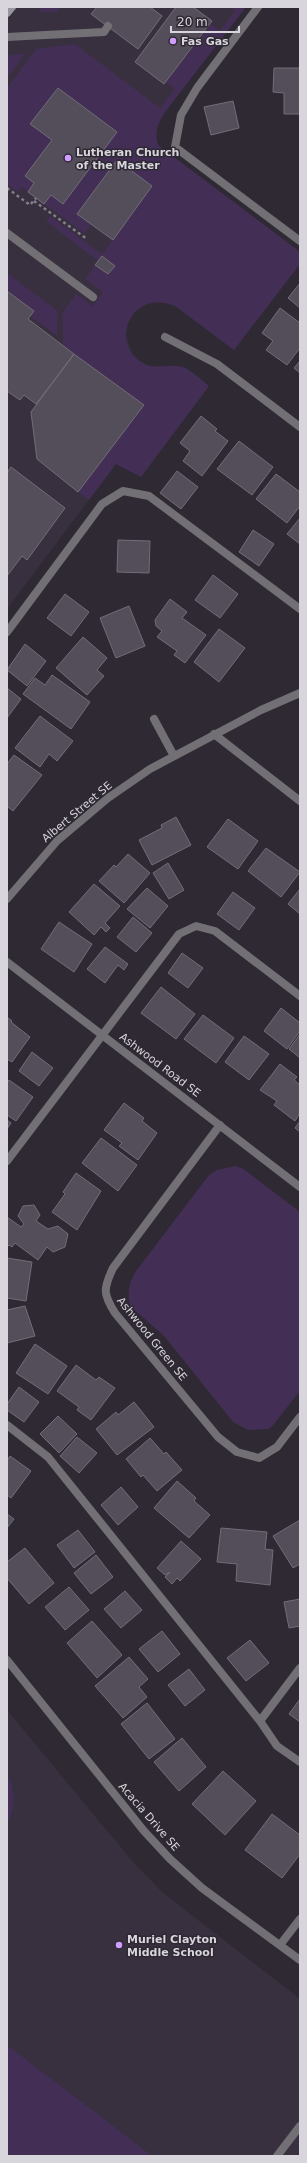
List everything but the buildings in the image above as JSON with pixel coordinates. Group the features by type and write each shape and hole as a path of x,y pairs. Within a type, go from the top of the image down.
{"main road":[{"path":"7,13 12,7"}],"street":[{"path":"258,7 197,88 185,108 181,115 175,147 300,241"},
{"path":"7,37 104,32 108,26"},
{"path":"7,233 92,297"},
{"path":"165,336 217,364 300,427"},
{"path":"7,632 102,504 122,491 149,496 300,609"},
{"name":"Albert Street SE","path":"7,899 56,841 108,798 150,769 214,734 300,693"},
{"path":"154,719 174,756"},
{"path":"214,734 300,801"},
{"path":"7,1161 101,1034 179,934 196,926 215,931 300,996"},
{"name":"Ashwood Road SE","path":"7,962 300,1187"},
{"name":"Ashwood Green SE","path":"220,1125 113,1268 107,1281 104,1294 115,1314 218,1437 237,1452 259,1458 277,1448 300,1417"},
{"path":"7,1426 48,1457 260,1721 277,1746 300,1762"},
{"name":"Acacia Drive SE","path":"7,1660 144,1832 170,1859 202,1888 300,1960"},
{"path":"260,1721 300,1668"},
{"path":"280,1945 300,1919"},
{"path":"277,2156 300,2126"}],"path":[{"path":"7,188 30,205 35,199 87,239"}],"shaded area":[{"path":"7,7 246,7 165,112 157,124 155,135 158,145 300,252 300,264 234,350 175,306 165,302 147,303 133,313 127,326 126,336 132,353 139,360 149,366 179,366 187,369 209,386 141,477 116,464 7,609"},
{"path":"42,7 61,7 57,12 38,12"},
{"path":"230,7 246,7 165,112 157,128 156,136 158,145 300,252 300,264 234,350 175,306 160,303 148,304 138,310 130,319 127,329 126,341 130,352 144,364 153,366 182,367 209,386 141,477 116,464 89,500 78,492 144,405 63,345 62,314 76,294 93,306 103,292 85,279 95,265 108,274 115,266 102,256 98,261 46,221 50,216 102,254 152,186 117,161 78,214 91,224 85,234 44,204 51,195 63,204 117,132 58,88 31,124 52,140 25,176 34,183 28,192 22,187 18,192 7,184 7,88 36,49 75,44 160,108 175,89 166,82 211,24 220,31 235,11"},
{"path":"26,53 7,79 7,56"},
{"path":"7,273 58,311 57,336 30,316 34,311 7,291"},
{"path":"235,1166 242,1168 300,1212 300,1391 269,1429 248,1430 233,1422 165,1337 130,1306 129,1301 129,1288 136,1271 209,1175 217,1170"},
{"name":"Muriel Clayton Middle School","path":"7,1710 133,1862 162,1892 300,1999 300,2156 7,2156"},
{"path":"7,1773 12,1785 13,1805 7,1824"},
{"path":"7,2045 151,2155 7,2156"}],"place":[{"name":"Fas Gas","path":"173,41"},
{"name":"Lutheran Church of the Master","path":"68,158"},
{"name":"Muriel Clayton Middle School","path":"119,1945"}]}
